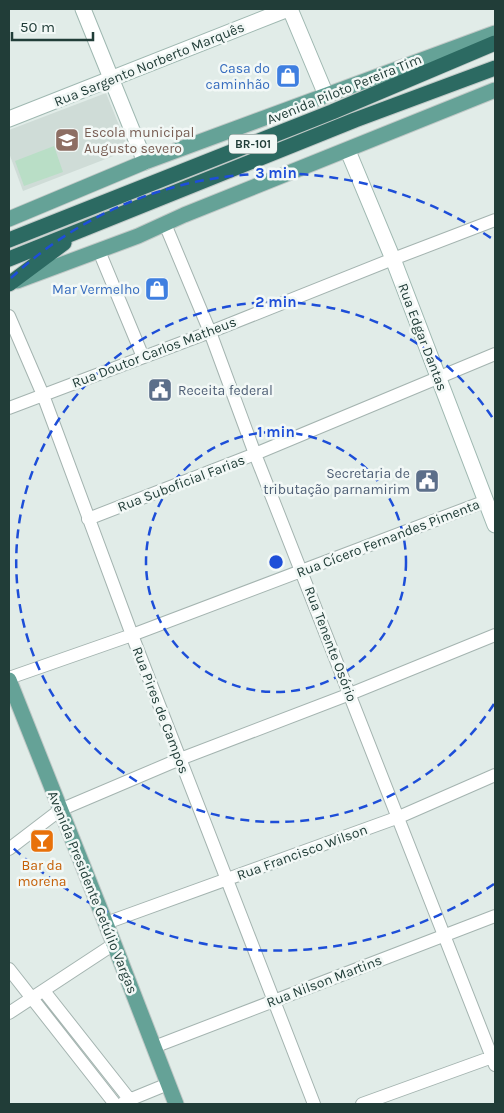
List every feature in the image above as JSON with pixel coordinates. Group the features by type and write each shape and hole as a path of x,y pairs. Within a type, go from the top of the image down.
{"highway":[{"name":"Avenida Piloto Pereira Tim","path":"9,240 332,112 495,43"},
{"name":"BR-101","path":"9,259 355,120 495,68"},
{"path":"9,284 84,229"}],"main road":[{"path":"83,9 145,162"},
{"path":"289,9 326,95"},
{"name":"Rua Sargento Norberto Marquês","path":"9,118 289,9"},
{"path":"9,219 145,162 495,32"},
{"path":"9,284 99,251 495,90"},
{"name":"Rua Edgar Dantas","path":"348,151 495,525"},
{"name":"Avenida Presidente Getúlio Vargas","path":"10,690 106,923 176,1104"}],"street":[{"name":"Rua Doutor Carlos Matheus","path":"9,408 210,332 495,220"},
{"name":"Rua Tenente Osório","path":"165,224 210,332 255,454 494,1059"},
{"path":"99,251 143,357"},
{"name":"Rua Pires de Campos","path":"9,316 43,394 132,635 314,1104"},
{"name":"Rua Suboficial Farias","path":"88,519 255,454 495,354"},
{"name":"Rua Cícero Fernandes Pimenta","path":"10,690 132,635 486,501"},
{"path":"9,849 60,810 180,759 350,694 495,635"},
{"name":"Rua Francisco Wilson","path":"106,923 399,817 495,775"},
{"name":"Rua Nilson Martins","path":"154,1047 495,916"},
{"path":"9,1013 114,944"},
{"path":"9,969 38,995 125,1102 168,1084"},
{"path":"38,995 115,1104"},
{"path":"362,1104 494,1059"}],"shaded area":[{"name":"Escola municipal Augusto severo","path":"106,93 129,150 23,191 9,153 9,130"}],"green space":[{"path":"54,146 63,172 24,186 15,161"}],"place":[{"name":"Casa do caminhão","path":"288,76"},
{"name":"Escola municipal Augusto severo","path":"67,140"},
{"name":"Mar Vermelho","path":"157,289"},
{"name":"Receita federal","path":"160,390"},
{"name":"Secretaria de tributação parnamirim","path":"427,481"},
{"name":"Bar da morena","path":"42,841"}]}
